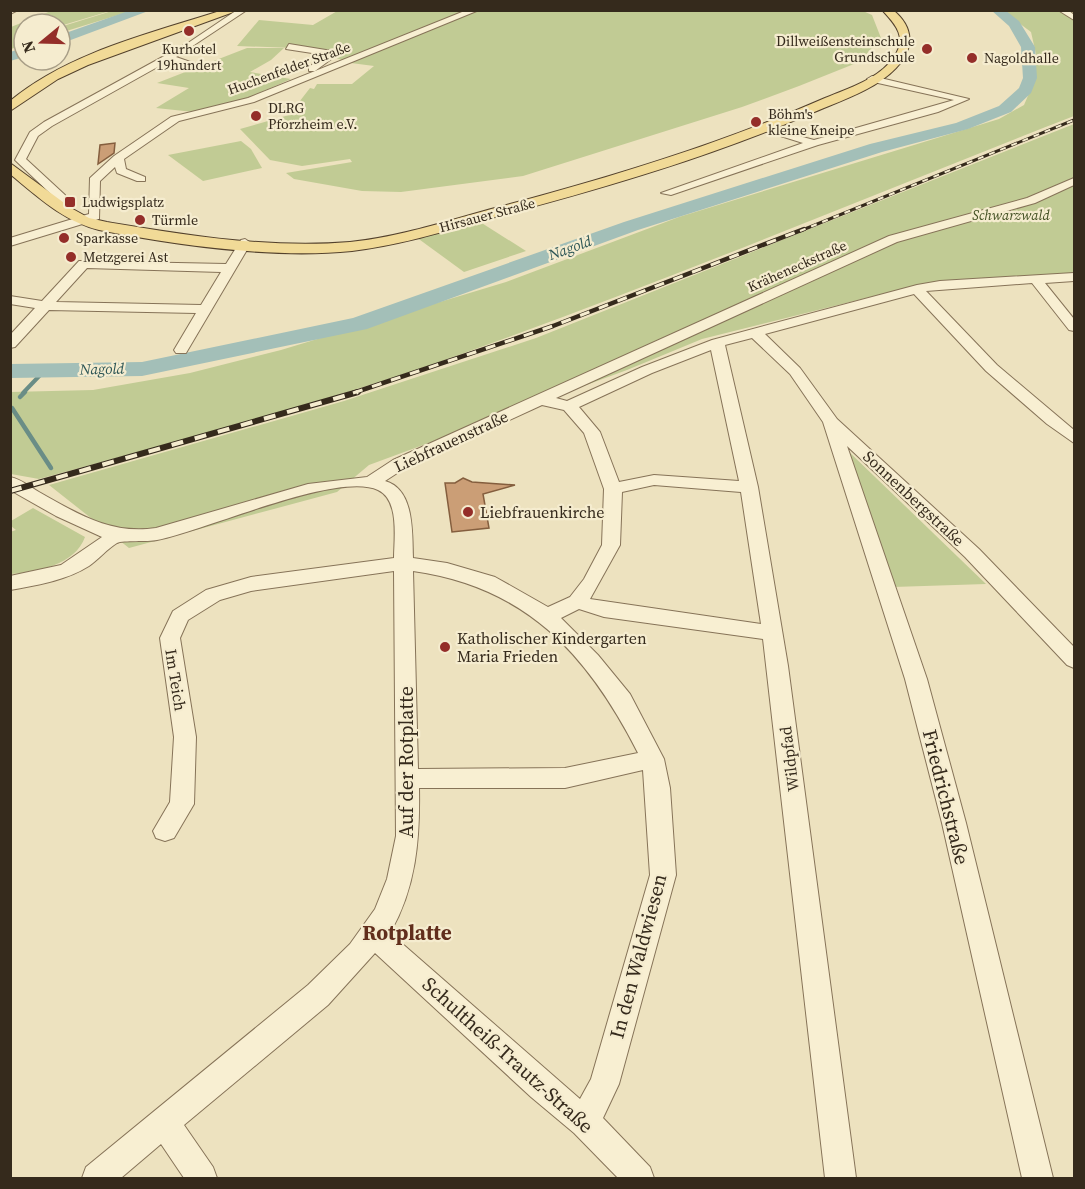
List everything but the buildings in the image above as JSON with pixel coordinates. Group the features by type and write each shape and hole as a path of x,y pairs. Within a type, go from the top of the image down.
{"main road":[{"path":"10,108 38,87 94,60 235,10"},
{"name":"Hirsauer Straße","path":"12,170 82,221 203,240 325,248 393,240 640,173 704,153 873,79 898,59 907,40 901,24 886,10"}],"street":[{"path":"58,204 61,199 20,160 34,134 75,107 169,57 243,10"},
{"name":"Huchenfelder Straße","path":"82,221 95,216 94,180 118,158 176,118 232,105 273,91 475,10"},
{"path":"1062,10 1074,18"},
{"path":"289,47 322,51 330,57 350,62"},
{"path":"169,57 196,67"},
{"path":"273,91 330,57"},
{"path":"667,193 814,143 935,110 964,99 873,79"},
{"path":"765,128 814,143"},
{"path":"118,158 121,171 141,179"},
{"name":"Kräheneckstraße","path":"541,400 893,239 938,223 1026,200 1074,181"},
{"path":"10,242 82,221"},
{"path":"181,350 245,243"},
{"path":"10,344 84,264 229,268"},
{"path":"568,406 647,370 717,343 917,289 940,285 1074,277"},
{"path":"1034,278 1074,327"},
{"path":"917,289 948,326 1019,394 1074,438"},
{"path":"10,300 47,306 204,309"},
{"name":"Sonnenbergstraße","path":"756,334 795,371 831,422 972,553 1074,660"},
{"name":"Wildpfad","path":"717,343 749,487 773,633 841,1179"},
{"path":"541,400 568,406 592,432 614,489 611,545 592,582 577,602 547,615"},
{"name":"Liebfrauenstraße","path":"371,482 399,464 541,400"},
{"name":"Friedrichstraße","path":"831,422 916,679 954,823 1038,1179"},
{"path":"10,482 115,535 145,536 324,485 349,480 371,482"},
{"path":"614,489 654,480 749,487"},
{"name":"Auf der Rotplatte","path":"97,1179 318,996 349,966 372,937 391,905 402,868 408,836 405,563 403,521 399,506 393,494 384,486 371,482"},
{"path":"10,583 52,576 73,567 89,559 115,535"},
{"name":"In den Waldwiesen","path":"405,563 447,569 488,582 547,615 591,660 622,700 653,759 658,788 663,875 604,1084 585,1122"},
{"name":"Im Teich","path":"165,831 182,804 185,737 170,638 180,616 213,595 251,584 405,563"},
{"path":"577,602 604,610 773,633"},
{"path":"407,779 565,778 653,759"},
{"name":"Schultheiß-Trautz-Straße","path":"372,937 383,943 541,1087 585,1122 639,1179"},
{"path":"164,1122 202,1179"}],"green space":[{"path":"51,10 110,11 72,22 72,12 48,12"},
{"path":"115,10 131,11 72,29 72,23"},
{"path":"339,10 863,11 872,15 881,38 859,62 799,86 742,107 523,176 401,192 362,191 294,179 286,173 352,162 350,159 302,166 270,160 240,129 289,115 310,88 314,89 317,84 352,84 374,66 351,63 333,57 322,49 237,46 259,20 313,25"},
{"name":"Schwarzwald","path":"1003,11 1074,11 1074,116 601,303 392,378 242,423 39,479 11,474 10,392 93,390 190,373 281,350 506,282 679,217 999,119 1024,105 1036,77 1036,54 1031,32"},
{"path":"247,48 284,48 271,60 250,72 291,79 241,101 194,112 156,108 189,88 157,83"},
{"name":"Schwarzwald","path":"1074,124 1074,274 918,285 702,339 627,370 369,465 337,492 129,548 49,485 344,401 536,338"},
{"path":"241,141 251,149 262,168 203,181 168,155"},
{"path":"477,220 526,251 464,272 416,237"},
{"path":"846,449 986,584 893,587"},
{"path":"33,508 85,537 73,554 54,565 11,574 10,532 16,530 11,526 11,521"}],"waterway":[{"name":"Nagold","path":"72,36 145,10"},
{"name":"Nagold","path":"10,371 142,369 359,324 631,226 876,148 962,126 1005,109 1026,90 1030,78 1028,47 1014,24 997,10"},
{"path":"23,393 43,372"},
{"path":"20,397 25,392"},
{"path":"12,408 51,468"}],"railway":[{"path":"800,231 1074,120"},
{"path":"353,393 553,326 804,229"},
{"path":"10,491 358,392"}],"place":[{"name":"Kurhotel 19hundert","path":"189,31"},
{"name":"Dillweißensteinschule Grundschule","path":"927,49"},
{"name":"Nagoldhalle","path":"972,58"},
{"name":"DLRG Pforzheim e.V.","path":"256,116"},
{"name":"Böhm's kleine Kneipe","path":"756,122"},
{"name":"Ludwigsplatz","path":"70,202"},
{"name":"Türmle","path":"140,220"},
{"name":"Sparkasse","path":"64,238"},
{"name":"Metzgerei Ast","path":"71,257"},
{"name":"Liebfrauenkirche","path":"468,512"},
{"name":"Katholischer Kindergarten Maria Frieden","path":"445,647"}],"district":[{"name":"Rotplatte","path":"407,933"}]}
